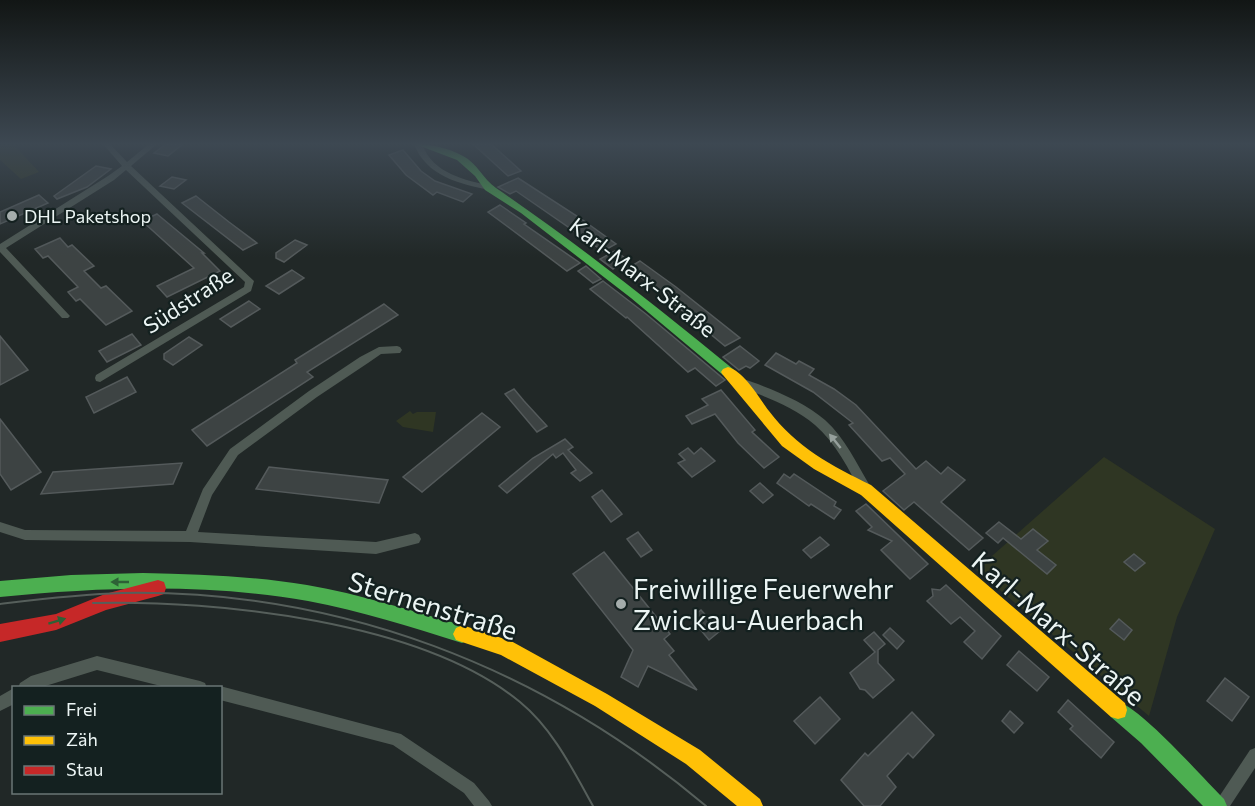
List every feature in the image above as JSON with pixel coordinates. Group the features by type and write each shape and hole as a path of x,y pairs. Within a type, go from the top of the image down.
{"street":[{"path":"64,316 1,248 105,182"},
{"name":"Südstraße","path":"100,378 248,289 250,281 143,182"},
{"name":"Karl-Marx-Straße","path":"459,182 489,188"},
{"name":"Karl-Marx-Straße","path":"484,182 489,188 525,211 635,295 740,382 779,434 817,465 866,490 1148,736 1216,806"},
{"path":"190,537 207,494 234,452 364,360 380,351 397,350"},
{"name":"Karl-Marx-Straße","path":"740,382 793,406 820,423 843,451 866,490"},
{"path":"0,527 25,535 190,537 376,548 416,539"},
{"name":"Sternenstraße","path":"0,633 56,622 105,602 156,588 199,581"},
{"name":"Sternenstraße","path":"0,590 68,582 199,581 287,590 358,604 505,647 601,700 693,757 753,806"},
{"path":"26,686 97,663 196,686"},
{"path":"222,694 396,739 469,788 484,806"},
{"path":"1221,806 1255,755"}],"green space":[{"path":"410,411 413,414 436,412 433,432 403,427 396,421"},
{"path":"1104,457 1215,529 1177,617 1149,716 976,570"}],"building":[{"path":"74,182 94,182 87,187 57,199 54,196"},
{"path":"166,182 184,182 174,189 160,186"},
{"path":"415,182 437,182 472,194 463,202 437,192 433,195"},
{"path":"510,182 524,182 616,244 603,251 516,191 510,194 498,187"},
{"path":"39,195 48,203 0,224 0,212"},
{"path":"196,196 257,243 243,250 182,203"},
{"path":"500,205 580,263 567,271 488,212"},
{"path":"157,214 204,253 202,253 220,271 167,297 157,286 194,268 142,221"},
{"path":"60,238 68,247 72,245 94,266 84,271 101,288 106,286 132,311 106,325 80,299 76,301 68,292 78,287 48,256 43,258 35,249"},
{"path":"295,240 307,245 284,262 276,258 276,253"},
{"path":"615,251 628,260 613,269 600,259"},
{"path":"640,261 740,338 725,346 669,300 671,299 628,268"},
{"path":"586,266 601,279 593,283 578,271"},
{"path":"292,270 304,278 279,294 266,286"},
{"path":"603,281 725,380 716,386 695,368 688,372 627,317 590,289"},
{"path":"249,301 260,309 231,327 220,319"},
{"path":"384,304 398,315 307,372 313,377 207,446 192,430 297,363 295,360"},
{"path":"132,334 141,345 107,362 99,351"},
{"path":"0,336 28,370 0,385"},
{"path":"189,337 202,345 173,365 164,359 164,354"},
{"path":"740,346 759,361 750,368 746,366 739,370 723,357"},
{"path":"776,353 796,364 799,361 814,369 809,375 856,405 916,469 926,461 941,474 948,467 965,480 941,502 983,538 969,550 914,502 904,510 883,491 905,474 890,458 882,461 849,425 853,423 813,392 765,365"},
{"path":"127,377 136,392 94,413 86,397"},
{"path":"514,389 547,426 537,432 505,394"},
{"path":"721,390 755,430 752,432 779,457 764,468 738,443 715,414 692,424 686,416 708,405 702,399"},
{"path":"482,413 500,427 422,492 403,477"},
{"path":"0,419 41,472 11,490 0,474"},
{"path":"565,439 573,447 568,450 592,473 580,481 571,473 576,470 563,453 556,458 553,454 507,493 499,486 533,458"},
{"path":"688,448 694,454 701,448 715,461 692,477 678,463 685,460 679,454"},
{"path":"182,463 173,484 41,494 53,472"},
{"path":"269,467 388,480 379,503 256,489"},
{"path":"784,474 790,478 794,474 836,502 834,506 841,510 834,519 811,504 809,506 777,483"},
{"path":"760,483 773,495 763,503 750,491"},
{"path":"602,490 622,514 611,522 592,497"},
{"path":"866,504 928,564 910,579 881,550 892,541 868,530 872,527 856,511"},
{"path":"999,522 1021,539 1033,529 1048,541 1037,550 1056,565 1047,574 1003,538 998,543 986,533"},
{"path":"638,532 652,550 641,557 627,539"},
{"path":"820,537 829,545 811,558 803,550"},
{"name":"Freiwillige Feuerwehr Zwickau-Auerbach","path":"604,552 670,634 664,639 674,651 669,655 697,690 648,666 638,687 621,677 633,650 573,574"},
{"path":"1134,554 1145,563 1135,571 1124,562"},
{"path":"946,585 1001,636 982,659 964,642 975,631 960,617 951,624 927,601 933,596 932,589 940,590"},
{"path":"701,610 720,631 709,640 691,618"},
{"path":"1119,619 1132,630 1124,640 1110,629"},
{"path":"890,628 904,641 897,649 883,635"},
{"path":"874,632 885,644 878,650 878,663 894,680 873,698 865,690 860,689 850,673 875,652 864,640"},
{"path":"1019,651 1049,677 1037,691 1007,665"},
{"path":"1225,678 1249,697 1232,721 1207,701"},
{"path":"820,697 840,719 815,744 794,721"},
{"path":"1068,700 1114,742 1101,758 1070,729 1073,726 1058,712"},
{"path":"1010,711 1023,723 1014,733 1002,721"},
{"path":"912,712 934,735 913,758 908,753 887,776 896,787 880,806 864,806 841,780 865,753 868,756"}],"tram line":[{"path":"0,604 122,593 203,595 282,605 359,622 434,646 506,676 576,714 642,757 706,806"},
{"path":"93,603 199,606 257,612 317,621 375,634 430,652 479,674 532,713 552,737 593,806"}],"traffic: fast":[{"path":"484,182 489,188 525,211 635,295 728,372"},
{"path":"0,589 107,581 179,581 250,586 331,598 462,634"},
{"path":"1118,710 1148,736 1217,806"}],"traffic: slow":[{"path":"728,372 787,442 819,465 866,490 1118,710"},
{"path":"462,634 505,647 601,700 693,757 753,806"}],"traffic: jam":[{"path":"0,633 56,622 105,602 158,588"}],"place":[{"name":"DHL Paketshop","path":"12,216"},
{"name":"Freiwillige Feuerwehr Zwickau-Auerbach","path":"621,604"}]}
